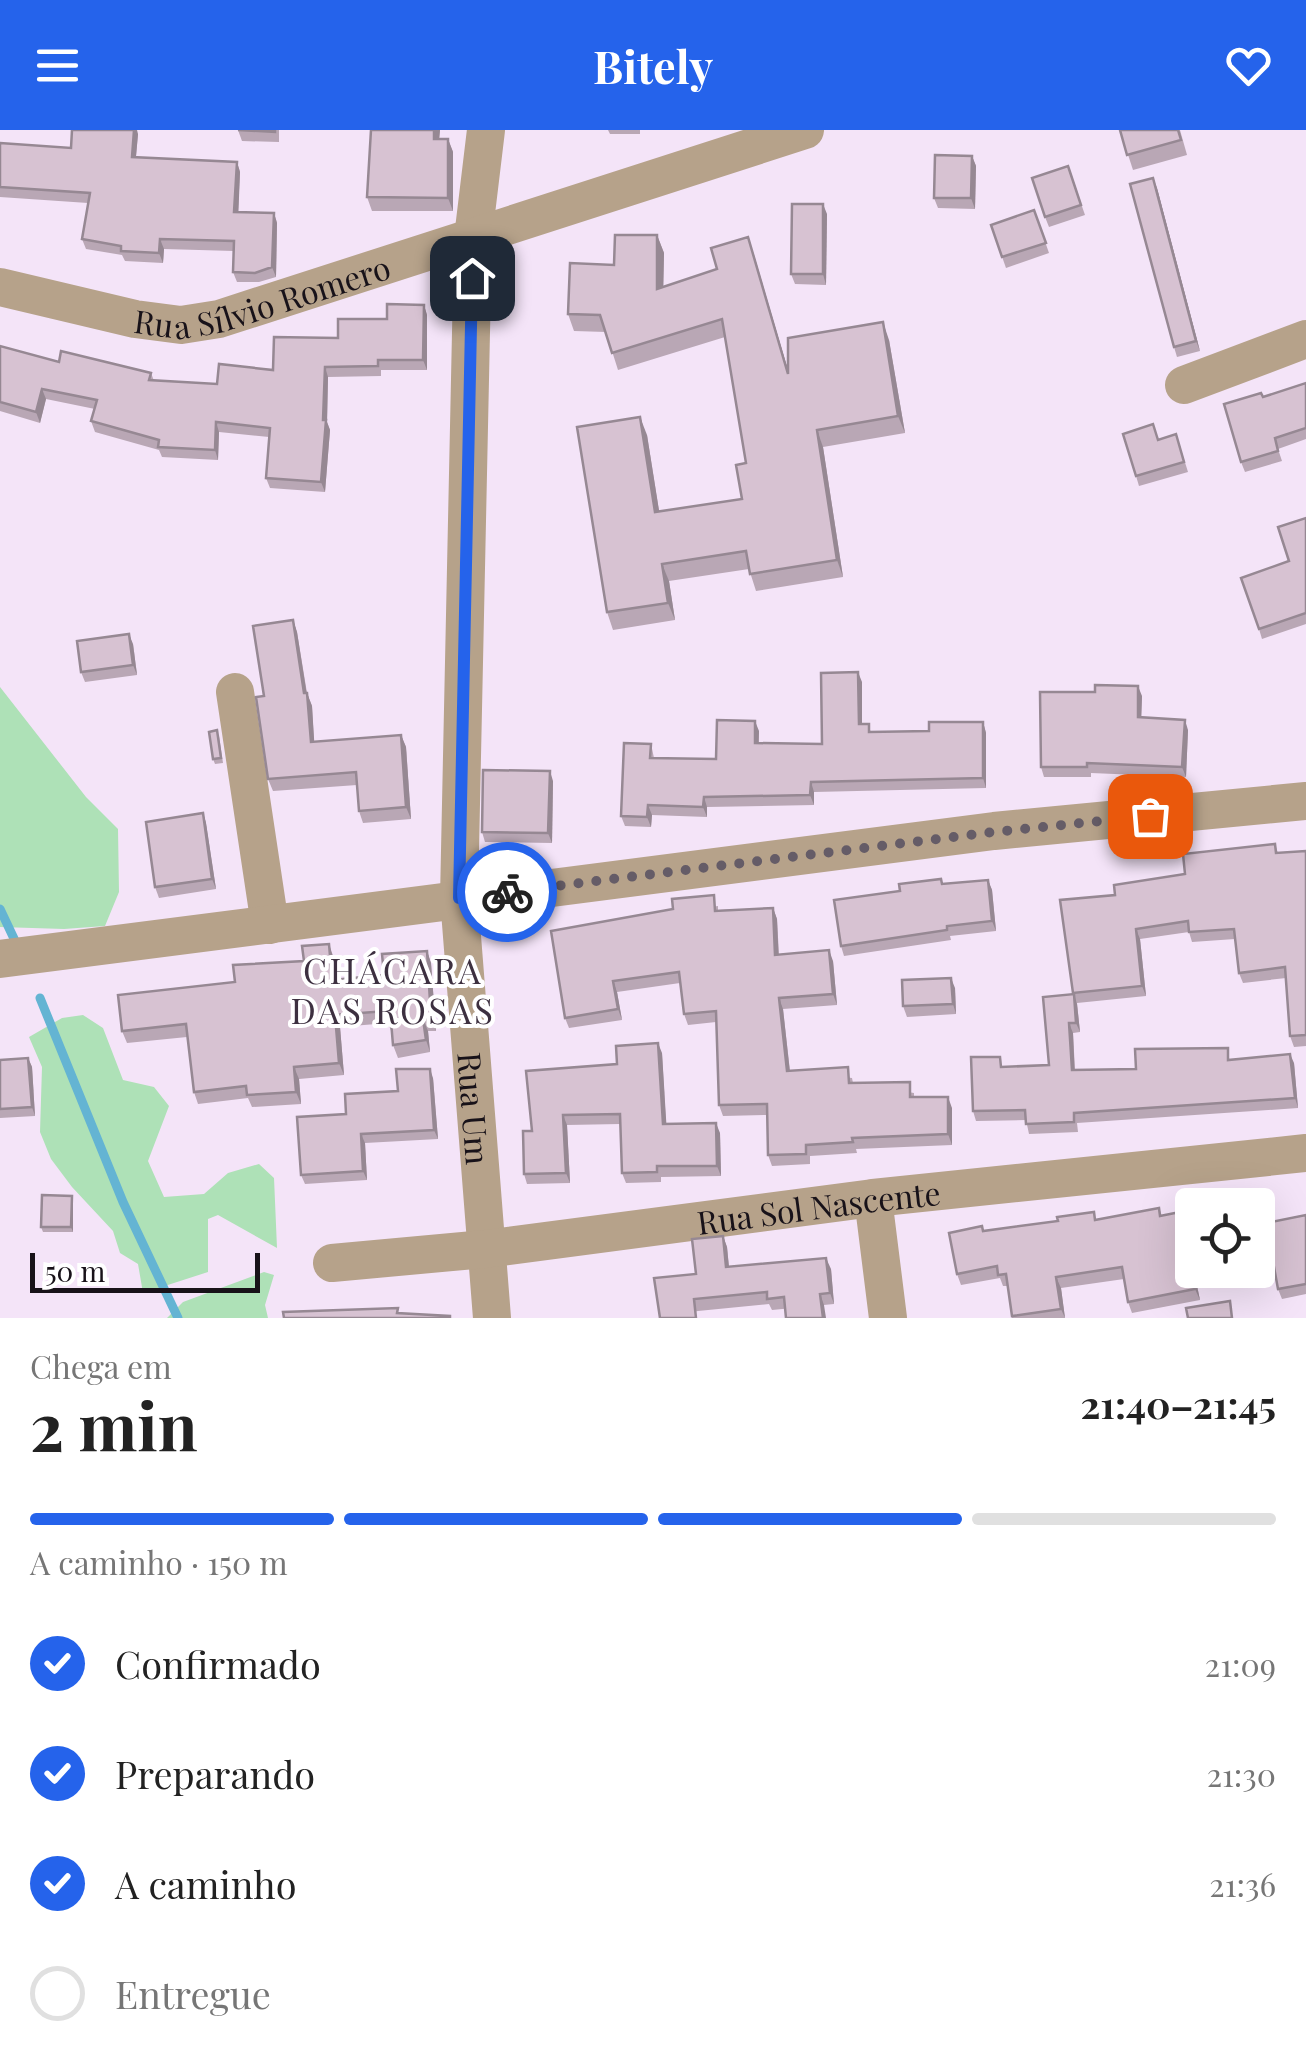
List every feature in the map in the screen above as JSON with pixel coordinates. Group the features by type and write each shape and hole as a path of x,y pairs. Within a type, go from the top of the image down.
{"street":[{"name":"Rua Um","path":"486,130 473,238 459,898 492,1318"},
{"name":"Rua Sílvio Romero","path":"0,288 135,319 181,325 271,304 805,130"},
{"path":"1184,384 1306,340"},
{"path":"235,692 270,925"},
{"path":"0,960 994,832 1306,801"},
{"name":"Rua Sol Nascente","path":"332,1263 485,1248 873,1198 1306,1153"},
{"path":"873,1198 888,1318"}],"green space":[{"path":"0,687 86,797 118,829 119,892 105,926 0,927"},
{"path":"83,1015 103,1028 123,1080 154,1087 169,1106 148,1161 164,1197 204,1194 228,1173 259,1164 274,1178 277,1248 218,1215 208,1219 208,1272 143,1293 138,1264 120,1253 113,1231 51,1159 40,1132 42,1067 29,1037 62,1018"},
{"path":"264,1272 274,1275 265,1305 268,1318 167,1318 183,1302"}],"building":[{"path":"72,130 134,130 132,157 237,162 234,212 274,213 272,267 255,273 233,272 234,241 160,239 159,253 121,251 121,246 82,239 90,193 0,187 0,143 71,148"},
{"path":"371,130 434,130 434,139 448,139 448,198 367,197"},
{"path":"1120,130 1178,130 1181,140 1127,155"},
{"path":"935,155 972,156 971,198 934,198"},
{"path":"1068,166 1081,205 1045,217 1032,178"},
{"path":"1153,178 1196,341 1174,347 1130,184"},
{"path":"792,204 823,204 823,274 791,274"},
{"path":"1034,210 1046,243 1002,257 991,225"},
{"path":"615,235 657,235 657,289 717,269 711,248 748,237 788,374 788,338 883,322 898,416 817,430 837,560 750,574 746,551 662,564 668,603 607,612 577,427 640,417 655,512 742,499 736,465 746,463 722,319 612,353 600,315 568,314 570,263 614,265"},
{"path":"387,304 424,305 423,360 378,360 378,366 325,367 321,482 266,478 270,428 216,422 215,450 158,447 159,440 91,421 97,400 42,389 36,412 0,402 0,346 59,362 61,351 151,373 149,380 217,384 219,364 273,370 274,337 338,338 338,319 387,319"},
{"path":"1306,383 1306,428 1275,438 1278,451 1241,462 1224,404"},
{"path":"1153,424 1158,440 1176,434 1184,462 1136,476 1123,434"},
{"path":"1306,518 1306,613 1259,629 1241,578 1289,561 1278,527"},
{"path":"293,620 307,693 311,742 401,735 406,807 359,811 356,772 268,779 256,697 264,696 253,626"},
{"path":"129,634 133,665 81,672 77,641"},
{"path":"858,672 859,724 869,724 869,732 929,731 929,722 983,722 983,778 811,782 810,795 704,797 703,807 648,805 647,817 621,816 624,743 651,744 650,758 716,759 717,720 755,721 755,743 822,744 821,673"},
{"path":"1095,685 1138,686 1138,717 1185,720 1182,767 1087,763 1087,767 1041,767 1040,692 1095,692"},
{"path":"217,730 221,758 213,759 209,732"},
{"path":"483,770 550,771 548,833 482,832"},
{"path":"203,813 212,879 155,887 146,822"},
{"path":"1275,844 1276,853 1306,851 1306,1035 1290,1036 1285,967 1239,973 1234,929 1189,932 1188,921 1136,929 1142,986 1073,993 1060,900 1115,895 1114,885 1185,874 1183,854"},
{"path":"941,879 942,884 988,880 992,921 841,946 834,900 900,891 899,884"},
{"path":"714,895 715,911 773,908 775,955 829,950 833,994 779,998 787,1071 848,1067 849,1083 910,1082 910,1097 948,1097 948,1134 852,1138 853,1142 806,1145 806,1154 768,1155 767,1104 719,1105 716,1011 684,1014 679,972 613,981 618,1009 565,1018 551,931 673,909 672,899"},
{"path":"329,944 332,980 384,975 382,954 427,951 431,1018 423,1019 426,1040 393,1045 386,1011 335,1015 339,1063 294,1067 296,1092 247,1095 246,1086 194,1092 186,1024 122,1031 118,995 235,982 233,965 304,961 302,946"},
{"path":"951,978 953,1004 903,1006 902,980"},
{"path":"1074,994 1076,1023 1069,1023 1072,1070 1136,1069 1135,1049 1228,1048 1228,1060 1290,1054 1295,1098 1074,1113 1074,1122 1026,1124 1025,1110 973,1111 971,1057 1000,1057 1001,1067 1049,1065 1043,997"},
{"path":"658,1043 663,1124 716,1123 717,1166 657,1166 657,1172 622,1173 620,1114 563,1115 566,1173 524,1174 523,1131 532,1131 526,1071 617,1064 616,1046"},
{"path":"28,1058 32,1107 0,1109 0,1060"},
{"path":"396,1069 430,1069 434,1130 361,1134 363,1171 301,1175 297,1117 346,1114 345,1094 398,1091"},
{"path":"42,1195 72,1196 71,1227 41,1227"},
{"path":"1159,1208 1160,1216 1175,1213 1175,1288 1195,1289 1128,1302 1122,1267 1056,1277 1061,1309 1012,1316 1006,1274 998,1275 997,1266 957,1274 949,1233 982,1226 983,1231 1058,1221 1057,1217 1094,1212 1095,1220"},
{"path":"1306,1215 1306,1284 1278,1289 1275,1221"},
{"path":"723,1236 726,1267 826,1258 830,1293 820,1294 823,1318 786,1318 784,1297 767,1299 767,1292 694,1299 696,1318 660,1318 654,1278 696,1274 692,1239"},
{"path":"1230,1301 1232,1318 1188,1318 1186,1308"},
{"path":"398,1308 397,1313 450,1318 284,1318 283,1312"}],"waterway":[{"path":"0,909 17,945"},
{"path":"40,998 123,1202 178,1318"}],"way so far":[{"path":"507,892 1150,816"}],"district":[{"name":"CHÁCARA DAS ROSAS","path":"393,989"}],"route":[{"path":"472,278 459,898 507,892"}]}
